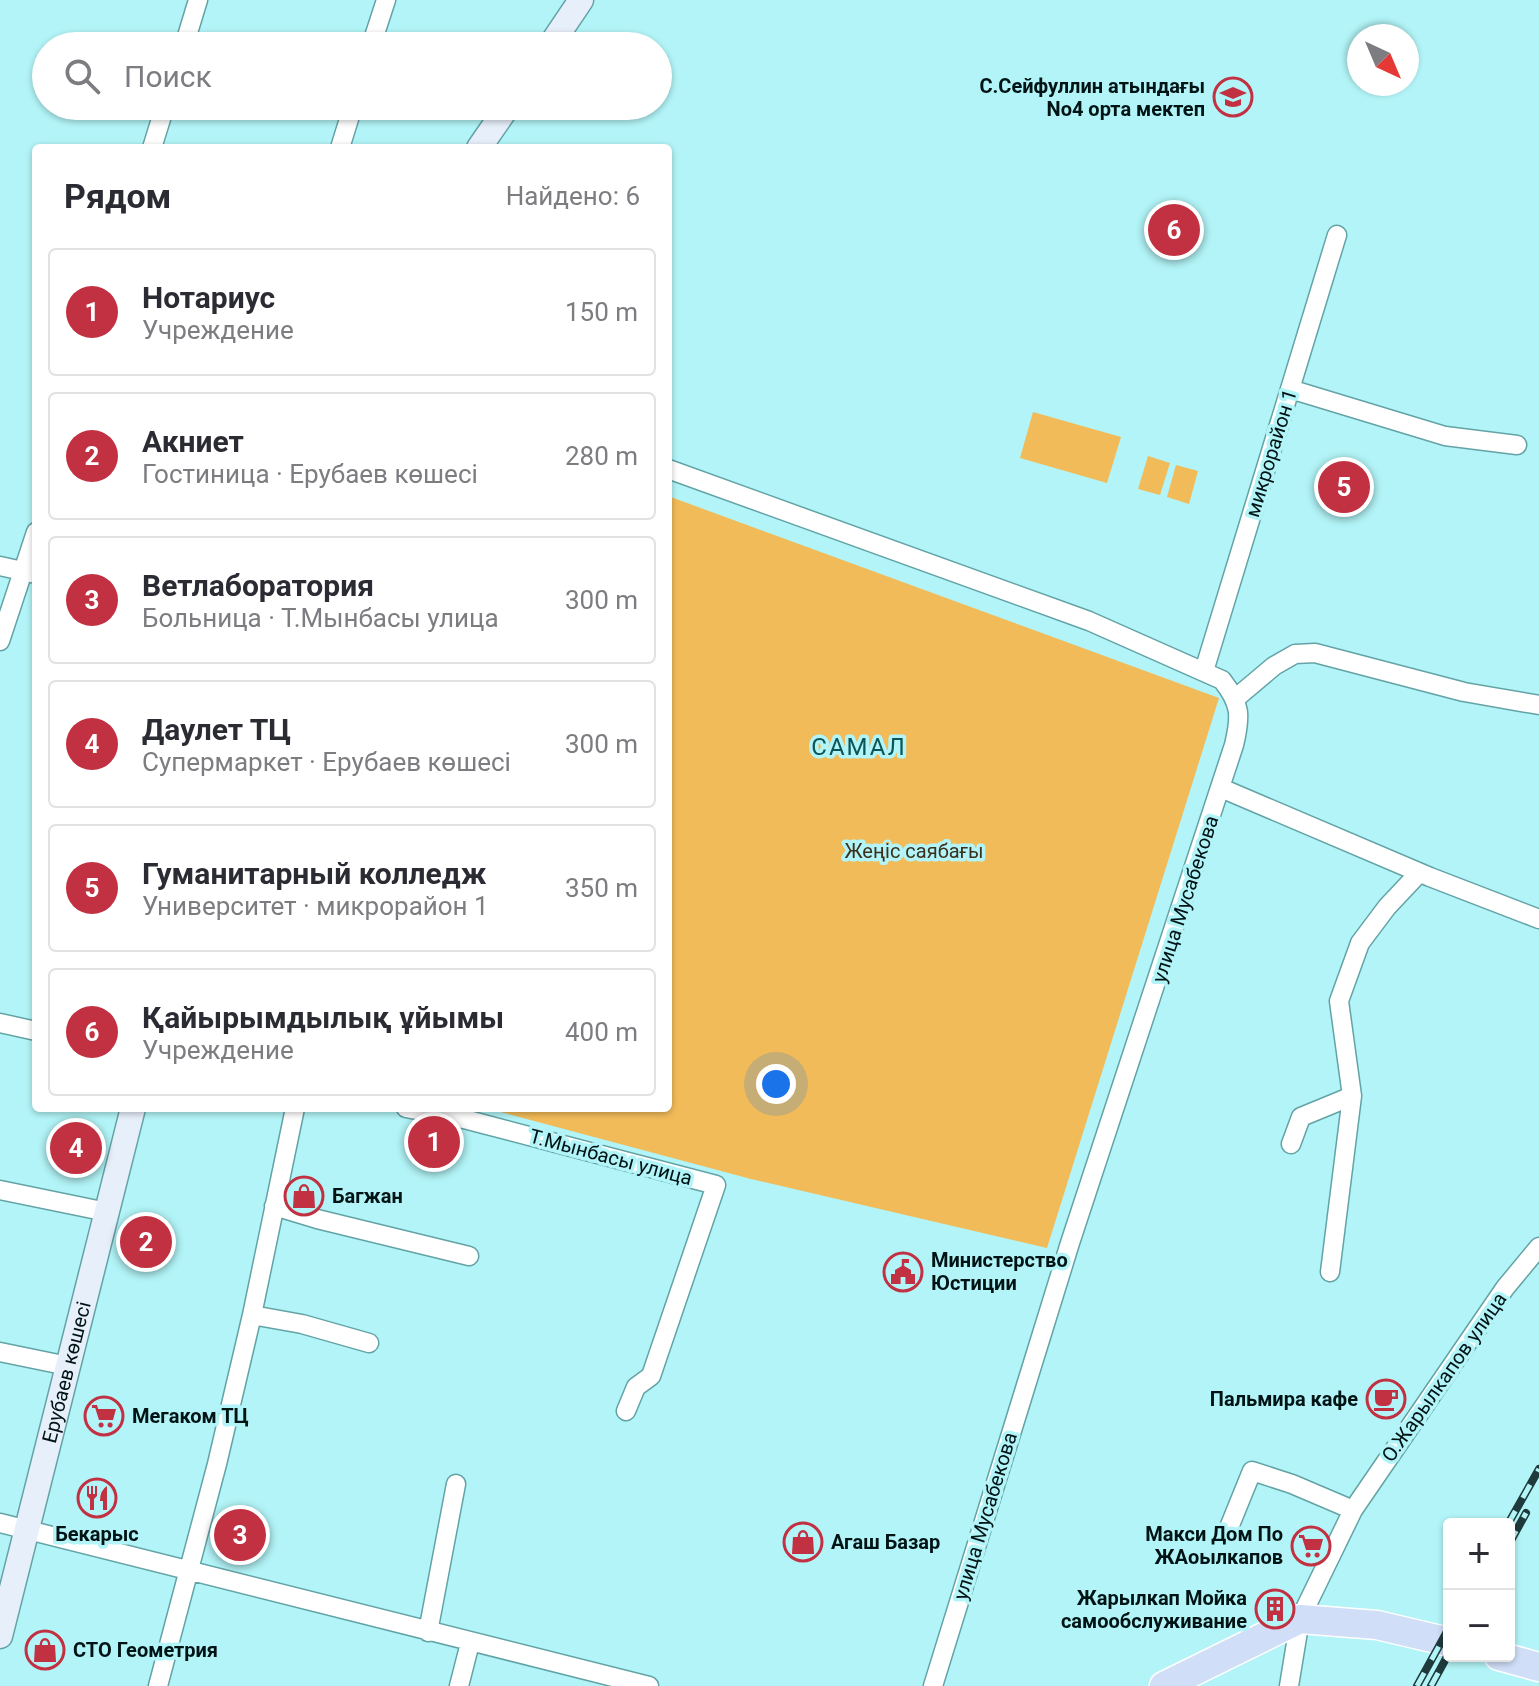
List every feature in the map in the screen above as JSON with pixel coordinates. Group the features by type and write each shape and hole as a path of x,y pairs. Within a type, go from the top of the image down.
{"main road":[{"path":"559,32 581,0"},
{"path":"482,144 498,120"},
{"name":"Ерубаев көшесі","path":"0,1636 132,1112"},
{"path":"1164,1686 1300,1619 1377,1625 1443,1641"},
{"path":"1515,1660 1539,1667"}],"street":[{"path":"188,32 198,0"},
{"path":"376,32 386,0"},
{"path":"153,144 161,120"},
{"path":"341,144 349,120"},
{"name":"микрорайон 1","path":"1204,671 1337,235"},
{"path":"1290,389 1445,436 1517,445"},
{"path":"672,470 1089,621 1222,680 1236,698 1274,666 1295,654 1315,653 1464,692 1538,703"},
{"path":"0,566 29,573 0,641"},
{"name":"улица Мусабекова","path":"933,1686 1070,1243 1221,788 1239,724 1236,698"},
{"path":"1221,788 1419,873 1539,919"},
{"path":"1330,1272 1352,1096 1339,1001 1360,943 1387,907 1419,873"},
{"path":"0,1023 32,1030"},
{"path":"1291,1144 1301,1117 1352,1096"},
{"path":"158,1686 252,1315 294,1112"},
{"name":"Т.Мынбасы улица","path":"427,1112 716,1185 651,1376 636,1387 626,1411"},
{"path":"0,1190 107,1212"},
{"path":"274,1206 469,1256"},
{"name":"О.Жарылкапов улица","path":"1289,1686 1300,1619 1353,1510 1505,1288 1539,1247"},
{"path":"252,1315 302,1324 369,1343"},
{"path":"0,1352 68,1366"},
{"path":"1228,1530 1252,1471 1353,1510"},
{"path":"428,1632 456,1484"},
{"path":"0,1523 649,1686"},
{"path":"459,1686 470,1643"}],"green space":[{"path":"1033,412 1121,437 1107,483 1020,458"},
{"path":"1148,456 1170,463 1160,495 1138,489"},
{"path":"1176,465 1198,471 1189,504 1167,497"},
{"name":"Жеңіс саябағы","path":"672,497 1219,698 1047,1248 751,1179 501,1112 672,1112"}],"railway":[{"path":"1511,1518 1539,1469"},
{"path":"1515,1533 1526,1513"},
{"path":"1417,1686 1443,1639"},
{"path":"1431,1686 1444,1662"}],"place":[{"name":"С.Сейфуллин атындағы No4 орта мектеп","path":"1233,97"},
{"name":"Қайырымдылық ұйымы","path":"1174,230"},
{"name":"Гуманитарный колледж","path":"1344,487"},
{"name":"Нотариус","path":"434,1142"},
{"name":"Даулет ТЦ","path":"76,1148"},
{"name":"Багжан","path":"304,1196"},
{"name":"Акниет","path":"146,1242"},
{"name":"Министерство Юстиции","path":"903,1272"},
{"name":"Пальмира кафе","path":"1386,1399"},
{"name":"Мегаком ТЦ","path":"104,1416"},
{"name":"Бекарыс","path":"97,1498"},
{"name":"Ветлаборатория","path":"240,1535"},
{"name":"Агаш Базар","path":"803,1542"},
{"name":"Макси Дом По ЖАоылкапов","path":"1311,1546"},
{"name":"Жарылкап Мойка самообслуживание","path":"1275,1609"},
{"name":"СТО Геометрия","path":"45,1650"}],"district":[{"name":"САМАЛ","path":"859,747"}]}
